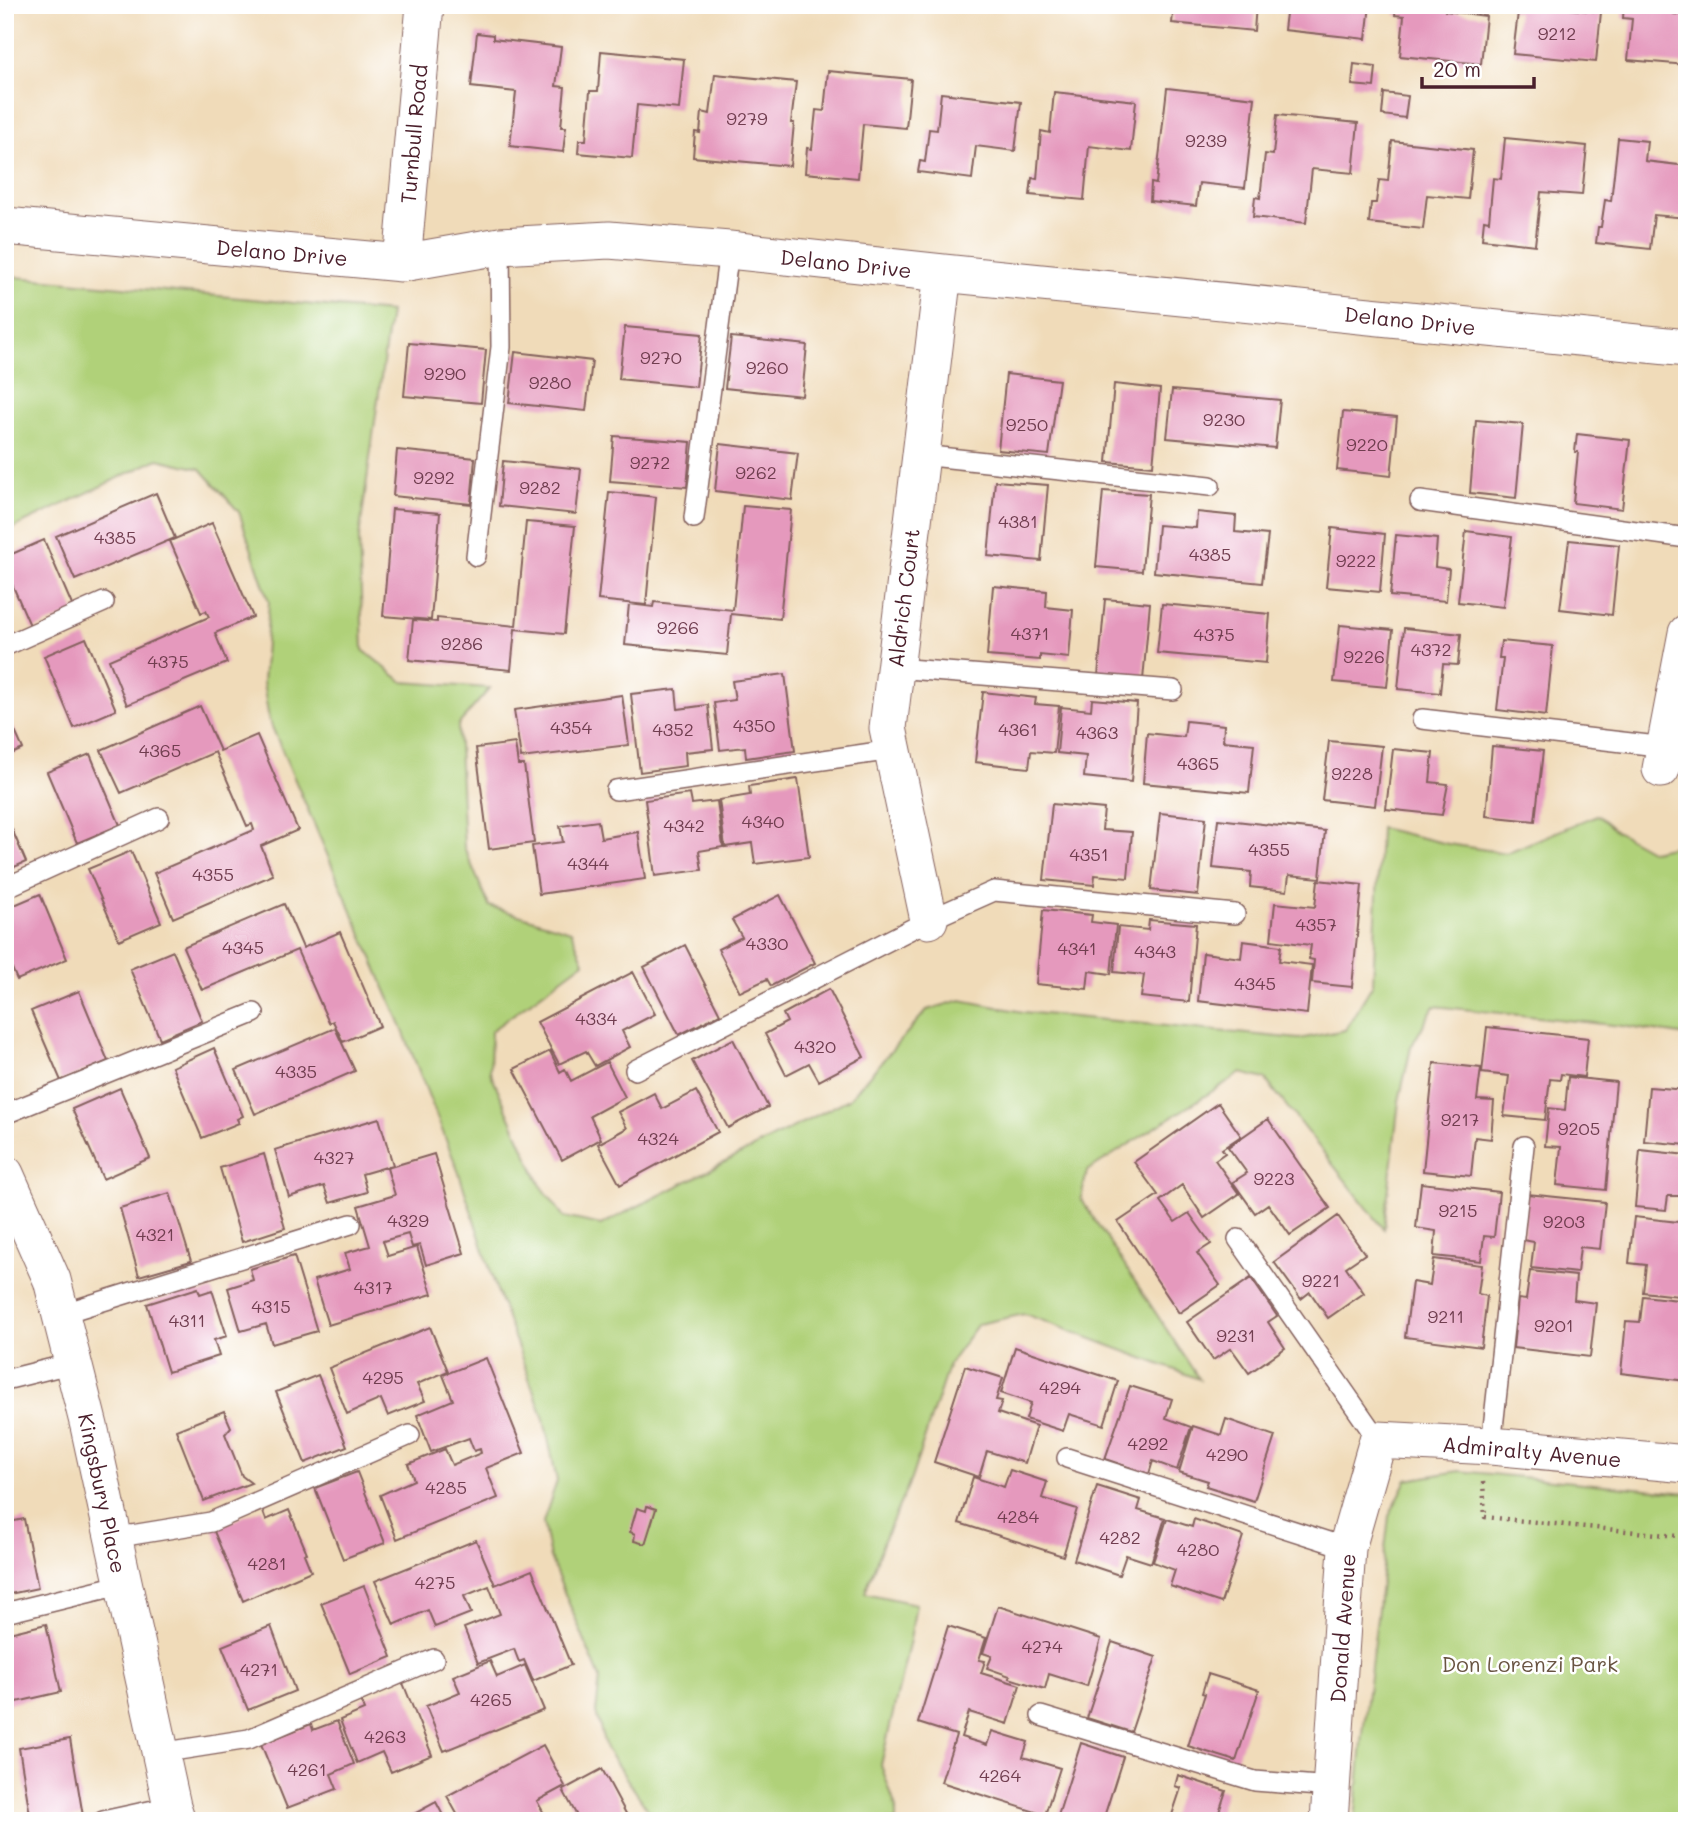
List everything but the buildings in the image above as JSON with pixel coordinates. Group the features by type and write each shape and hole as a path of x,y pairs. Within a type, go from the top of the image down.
{"street":[{"name":"Turnbull Road","path":"402,263 425,5"},
{"name":"Delano Drive","path":"5,226 402,263 500,246 609,240 1687,348"},
{"name":"Aldrich Court","path":"929,920 888,728 943,274"},
{"path":"1662,752 1687,633"},
{"name":"Kingsbury Place","path":"5,1174 52,1280 175,1813"},
{"name":"Admiralty Avenue","path":"1378,1440 1491,1446 1687,1464"},
{"name":"Donald Avenue","path":"1330,1804 1347,1548 1378,1440"}],"lane":[{"path":"476,556 501,347 500,246"},
{"path":"694,518 729,250"},
{"path":"921,455 1210,486"},
{"path":"1420,501 1687,538"},
{"path":"5,646 104,602"},
{"path":"895,668 1174,690"},
{"path":"1422,719 1662,752"},
{"path":"616,790 892,750"},
{"path":"5,888 159,818"},
{"path":"635,1070 929,920 994,891 1235,914"},
{"path":"5,1114 254,1013"},
{"path":"1491,1446 1524,1146"},
{"path":"61,1314 351,1224"},
{"path":"1238,1239 1378,1440"},
{"path":"5,1380 73,1363"},
{"path":"113,1538 211,1522 411,1435"},
{"path":"1067,1458 1347,1548"},
{"path":"5,1613 124,1584"},
{"path":"160,1753 249,1739 434,1659"},
{"path":"1041,1716 1330,1804"},
{"path":"103,1821 175,1813"}],"path":[{"path":"1491,1446 1483,1486 1485,1517 1687,1537"}],"green space":[{"path":"5,276 390,312 359,538 363,650 403,682 490,688 458,725 464,847 489,906 571,931 584,962 491,1031 490,1072 540,1184 564,1217 601,1225 849,1099 927,1010 961,1000 1023,1012 1299,1039 1345,1030 1373,984 1380,828 1448,844 1506,853 1597,815 1616,831 1652,851 1687,843 1687,1036 1622,1026 1434,1006 1411,1047 1399,1101 1384,1229 1265,1079 1241,1073 1087,1171 1081,1199 1199,1379 1025,1314 978,1324 949,1364 911,1479 884,1540 865,1593 916,1604 881,1765 896,1808 896,1821 656,1821 606,1749 596,1713 600,1678 550,1558 543,1522 557,1481 544,1419 497,1291 459,1173 398,1018 269,720 263,682 269,602 239,512 201,469 158,459 5,532"},
{"name":"Don Lorenzi Park","path":"1459,1471 1687,1493 1687,1821 1355,1821 1389,1516 1407,1480"}]}
